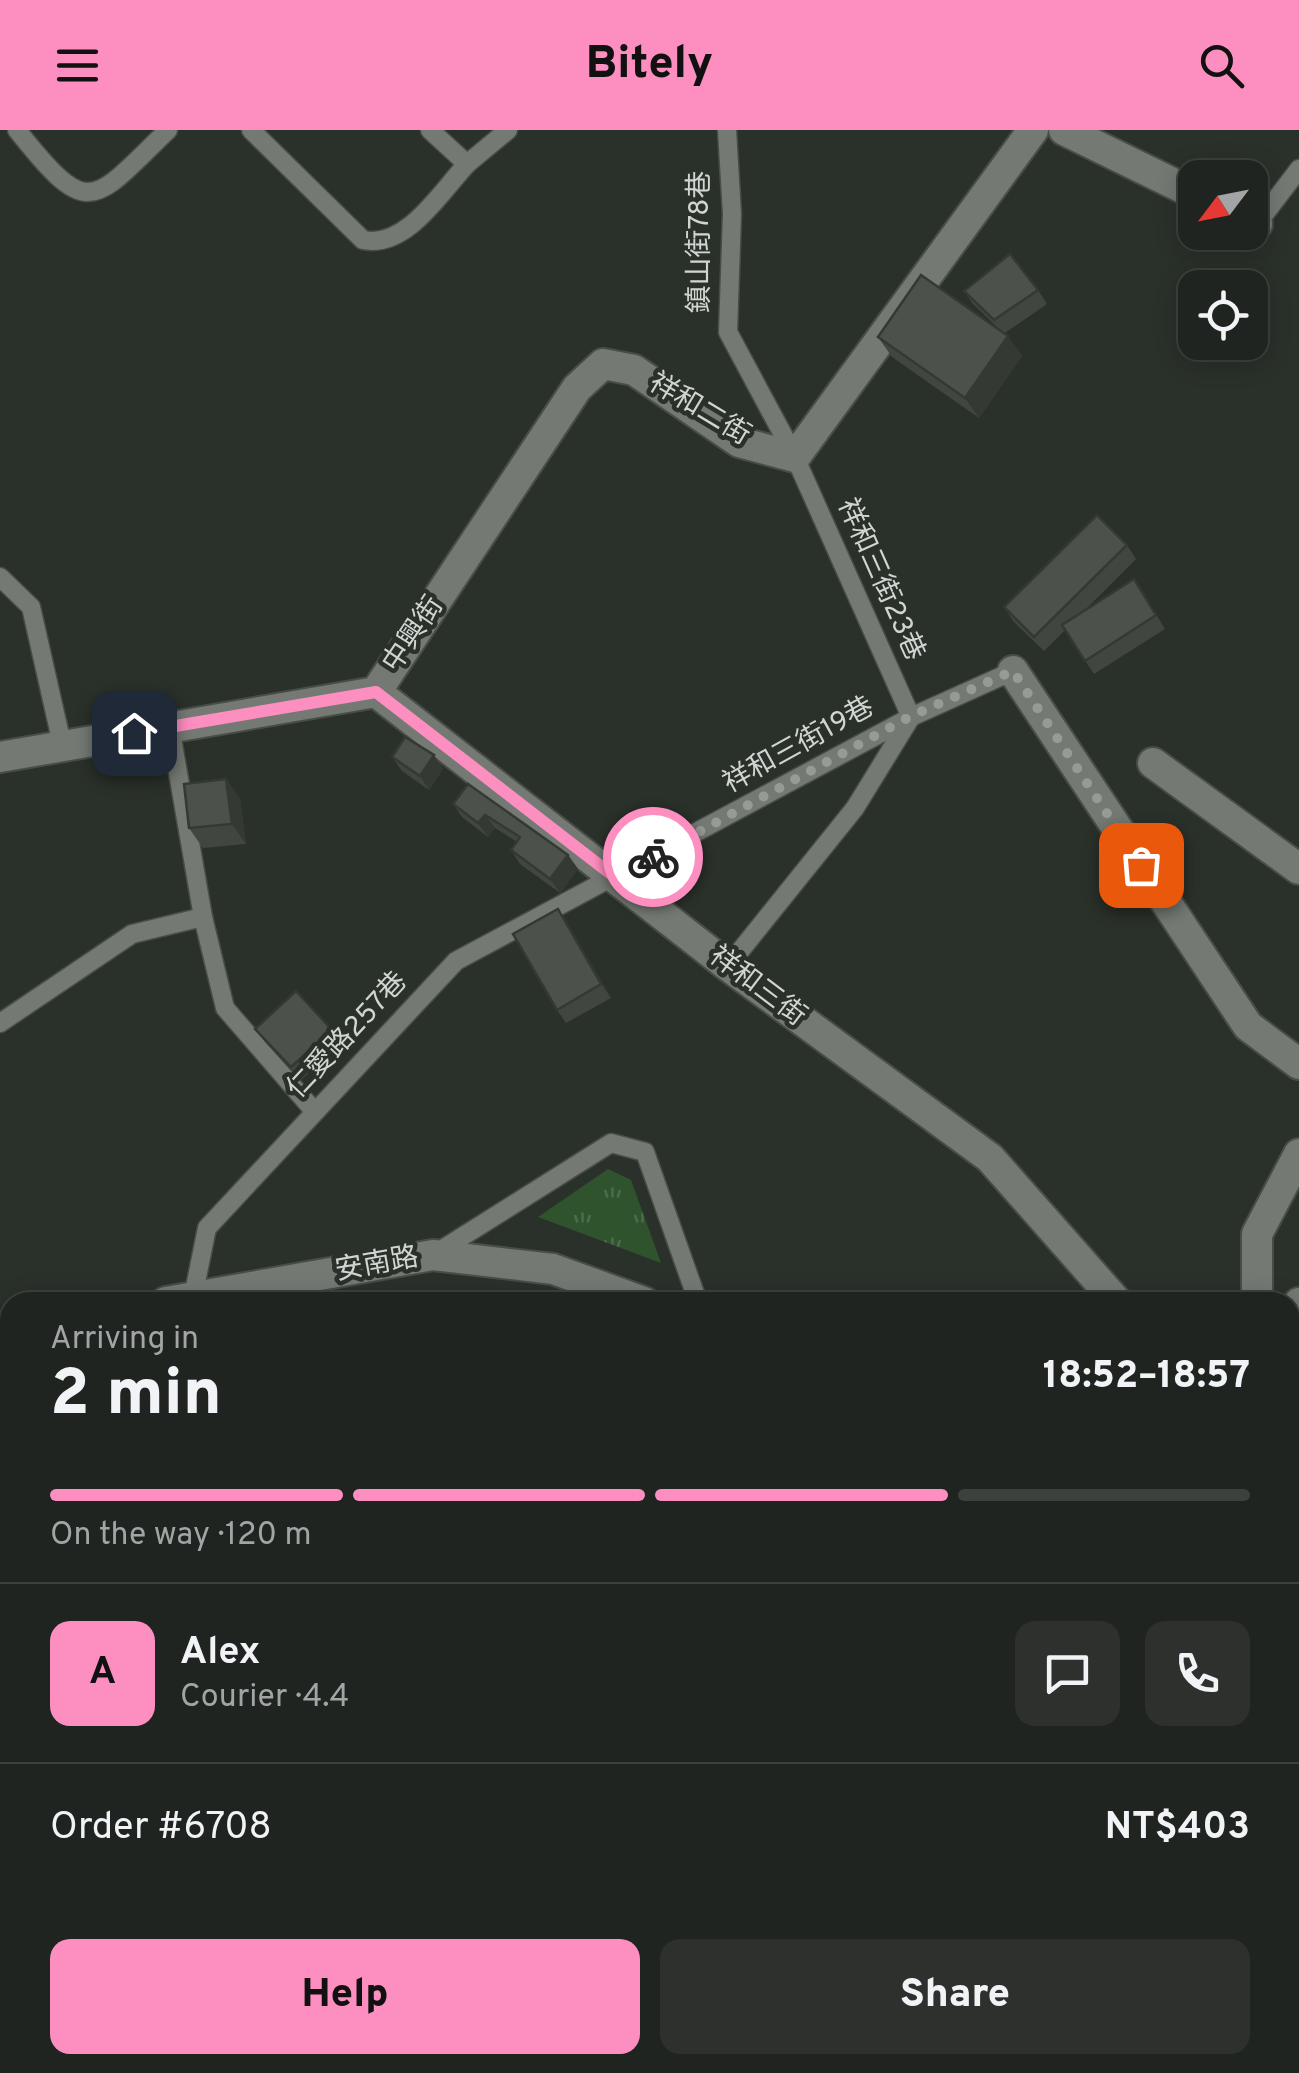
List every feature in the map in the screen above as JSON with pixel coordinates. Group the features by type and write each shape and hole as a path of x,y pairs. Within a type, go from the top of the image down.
{"street":[{"path":"796,457 1033,130"},
{"path":"1064,130 1178,186"},
{"name":"祥和二街","path":"603,364 634,370 739,442 796,457"},
{"name":"中興街","path":"0,757 376,692 577,388 603,364"},
{"path":"1013,671 1248,1026 1299,1064"},
{"name":"祥和三街","path":"376,692 728,966 990,1158 1109,1292"},
{"path":"1153,762 1299,869"},
{"path":"1256,1292 1256,1234 1299,1154"},
{"name":"安南路","path":"289,1292 433,1255 553,1270 609,1292"}],"lane":[{"path":"17,130 69,189 90,194 109,187 168,130"},
{"path":"252,130 363,240 379,243 397,238 467,164 508,130"},
{"path":"430,130 467,164"},
{"name":"鎮山街78巷","path":"727,130 732,214 728,332 796,457"},
{"path":"1268,204 1299,168"},
{"name":"祥和三街23巷","path":"796,457 911,716"},
{"path":"0,577 32,607 62,744"},
{"name":"祥和三街19巷","path":"616,878 911,716 1013,671"},
{"path":"728,966 855,808 911,716"},
{"path":"170,727 203,917 225,1008 315,1112"},
{"name":"仁愛路257巷","path":"183,1292 206,1228 456,961 616,878"},
{"path":"0,1022 132,934 203,917"},
{"path":"433,1255 612,1143 646,1152 695,1292"}],"green space":[{"path":"608,1169 631,1180 661,1263 538,1217"}],"building":[{"path":"1010,254 1038,290 994,320 964,291"},
{"path":"921,275 1008,336 965,398 878,337"},
{"path":"1097,515 1127,545 1034,637 1004,607"},
{"path":"1134,579 1156,615 1085,661 1062,625"},
{"path":"405,737 434,755 420,776 392,757"},
{"path":"226,779 232,824 189,828 184,784"},
{"path":"468,784 568,855 550,879 511,850 520,837 485,815 478,823 453,804"},
{"path":"558,909 601,984 557,1010 513,934"},
{"path":"296,991 332,1030 291,1067 255,1029"}],"way so far":[{"path":"653,857 911,716 1013,671 1141,865"}],"route":[{"path":"134,733 376,692 616,878 653,857"}]}
